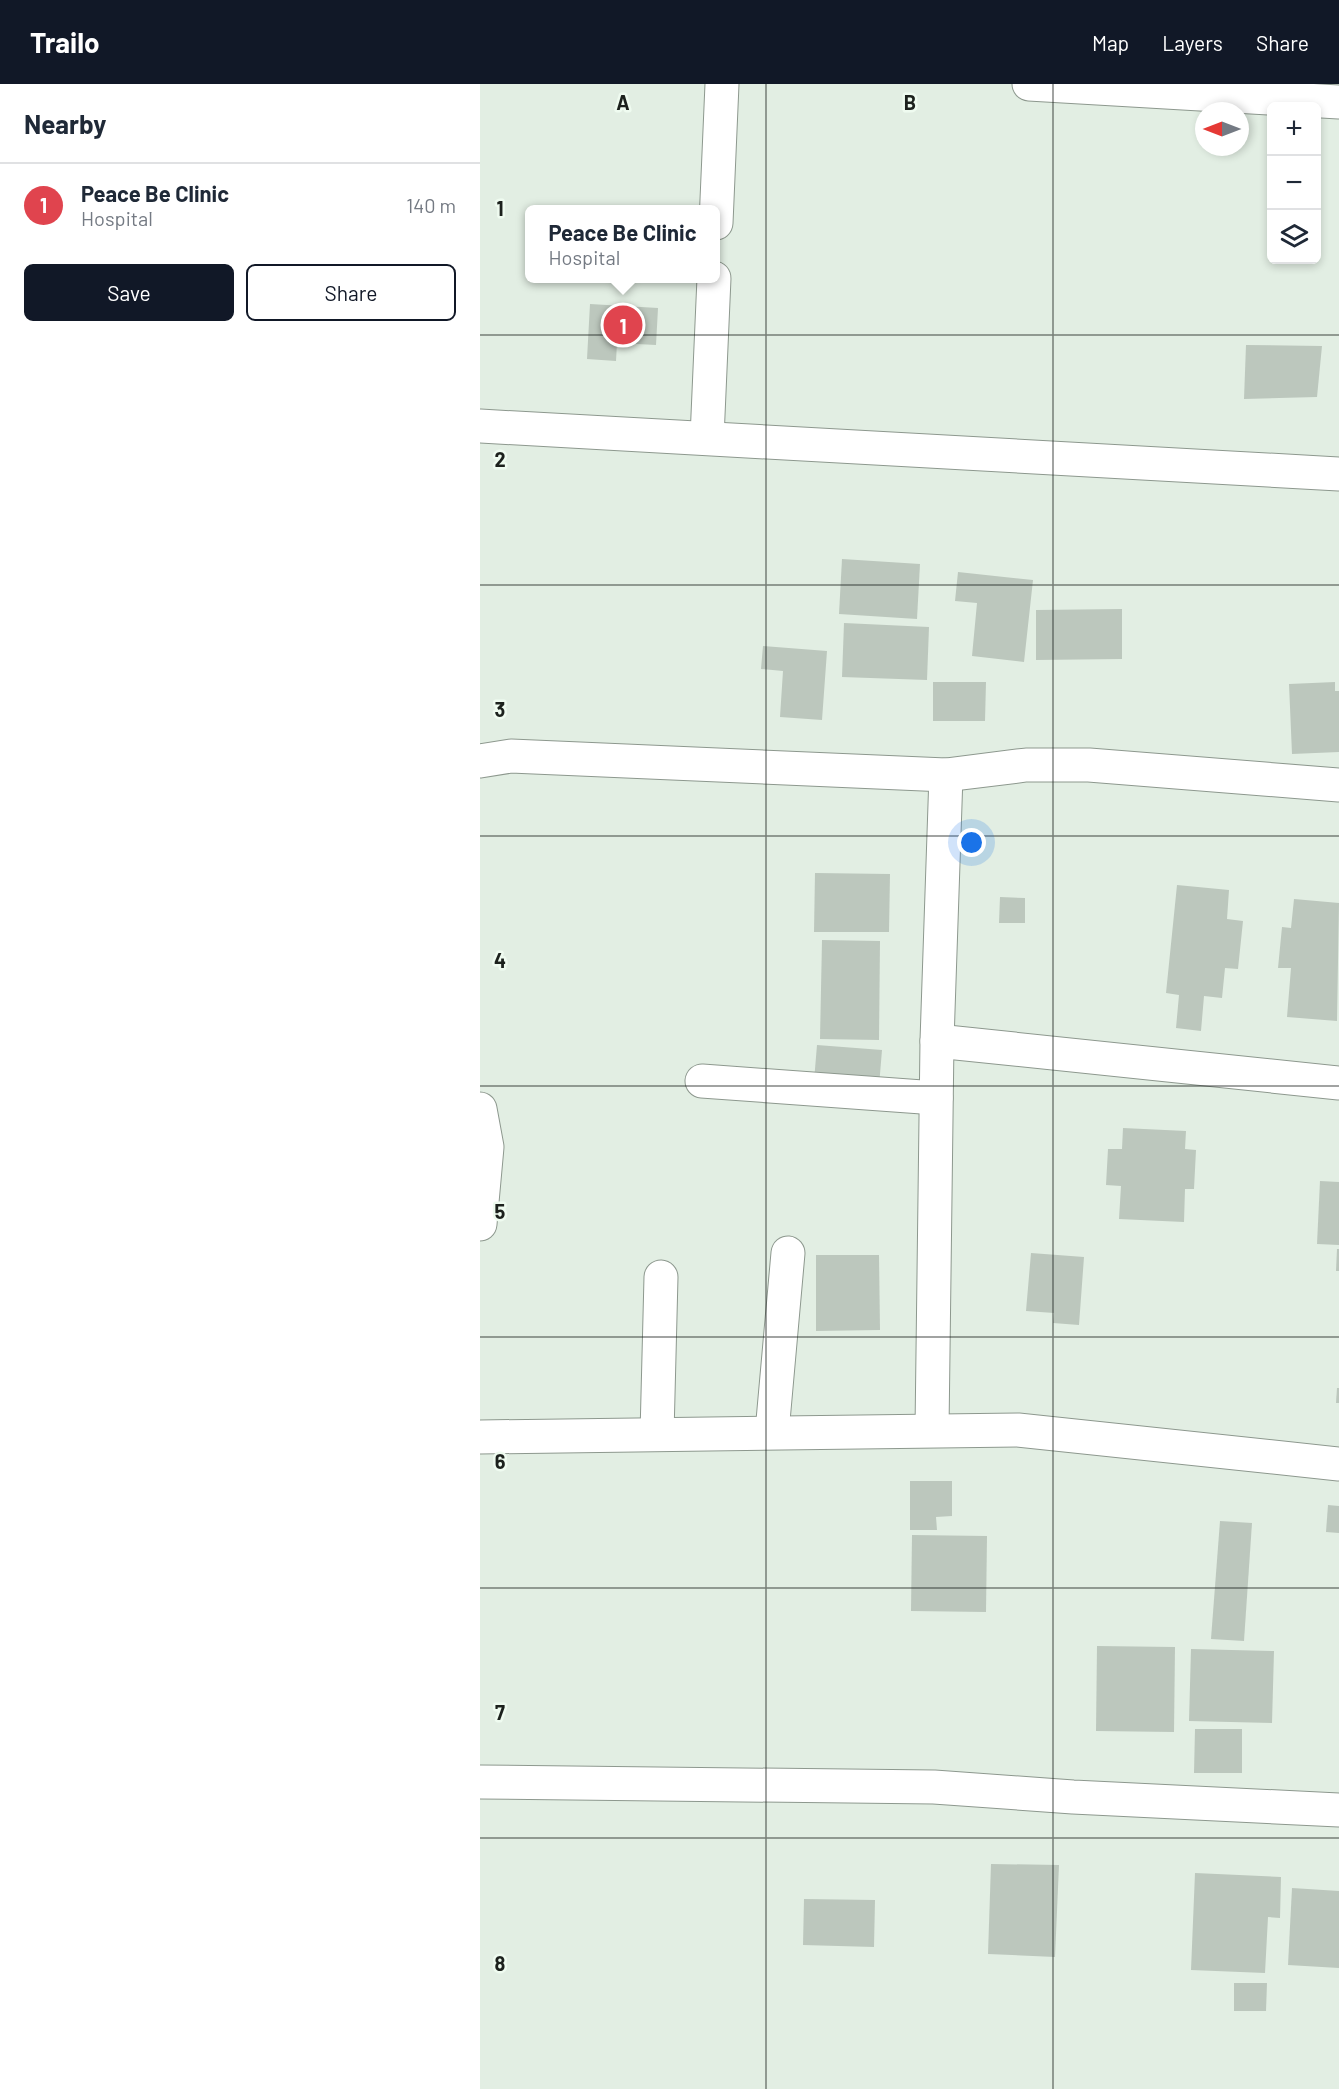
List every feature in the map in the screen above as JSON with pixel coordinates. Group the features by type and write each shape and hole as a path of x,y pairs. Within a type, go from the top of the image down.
{"street":[{"path":"717,205 722,84"},
{"path":"1029,84 1339,102"},
{"path":"707,438 714,283"},
{"path":"480,426 1339,474"},
{"path":"480,761 511,756 946,775 1026,765 1089,765 1339,785"},
{"path":"932,1430 937,1041 946,775"},
{"path":"937,1041 1339,1083"},
{"path":"702,1081 936,1098"},
{"path":"480,1109 487,1148 480,1224"},
{"path":"772,1432 788,1252"},
{"path":"657,1434 661,1277"},
{"path":"480,1437 1018,1430 1339,1464"},
{"path":"480,1782 934,1787 1073,1797 1339,1809"}],"building":[{"path":"590,304 658,308 656,345 617,343 616,361 587,359"},
{"path":"1246,345 1322,346 1317,397 1244,399"},
{"path":"842,559 920,564 917,619 839,614"},
{"path":"958,572 1033,580 1024,662 972,656 977,603 955,601"},
{"path":"1122,609 1122,659 1036,660 1036,610"},
{"path":"844,623 929,627 927,680 842,677"},
{"path":"763,646 827,651 822,720 780,717 783,671 761,669"},
{"path":"933,682 986,682 985,721 933,721"},
{"path":"1335,682 1335,691 1339,691 1339,752 1292,754 1289,684"},
{"path":"815,873 890,874 889,932 814,932"},
{"path":"1177,885 1229,890 1227,919 1243,921 1238,969 1225,968 1222,998 1204,996 1201,1031 1176,1028 1179,995 1166,993"},
{"path":"1000,897 1025,898 1025,923 999,923"},
{"path":"1294,899 1339,903 1337,1021 1287,1017 1291,968 1278,968 1282,927 1291,928"},
{"path":"822,940 880,941 879,1040 820,1039"},
{"path":"817,1045 882,1050 879,1086 814,1081"},
{"path":"1123,1128 1186,1131 1185,1149 1196,1150 1194,1189 1185,1189 1184,1222 1119,1219 1121,1186 1106,1185 1108,1149 1122,1149"},
{"path":"1320,1181 1339,1182 1339,1245 1317,1244"},
{"path":"1337,1249 1339,1249 1339,1271 1336,1271"},
{"path":"1031,1253 1084,1257 1079,1325 1053,1323 1054,1313 1026,1311"},
{"path":"816,1255 879,1255 880,1330 816,1331"},
{"path":"1337,1388 1339,1388 1339,1403 1336,1403"},
{"path":"910,1481 952,1481 952,1516 936,1517 937,1530 910,1530"},
{"path":"1328,1505 1339,1506 1339,1533 1326,1532"},
{"path":"1220,1521 1252,1523 1244,1641 1211,1639"},
{"path":"912,1535 987,1536 986,1612 911,1611"},
{"path":"1097,1646 1175,1647 1174,1732 1096,1731"},
{"path":"1191,1649 1274,1651 1272,1723 1189,1721"},
{"path":"1195,1729 1242,1729 1242,1773 1194,1773"},
{"path":"991,1864 1059,1865 1055,1957 988,1954"},
{"path":"1195,1873 1281,1877 1280,1918 1268,1917 1265,1973 1191,1970"},
{"path":"1292,1888 1339,1891 1339,1968 1288,1965"},
{"path":"804,1899 875,1900 874,1947 803,1945"},
{"path":"1234,1983 1267,1983 1266,2011 1234,2011"}],"place":[{"name":"Peace Be Clinic","path":"623,325"}]}
